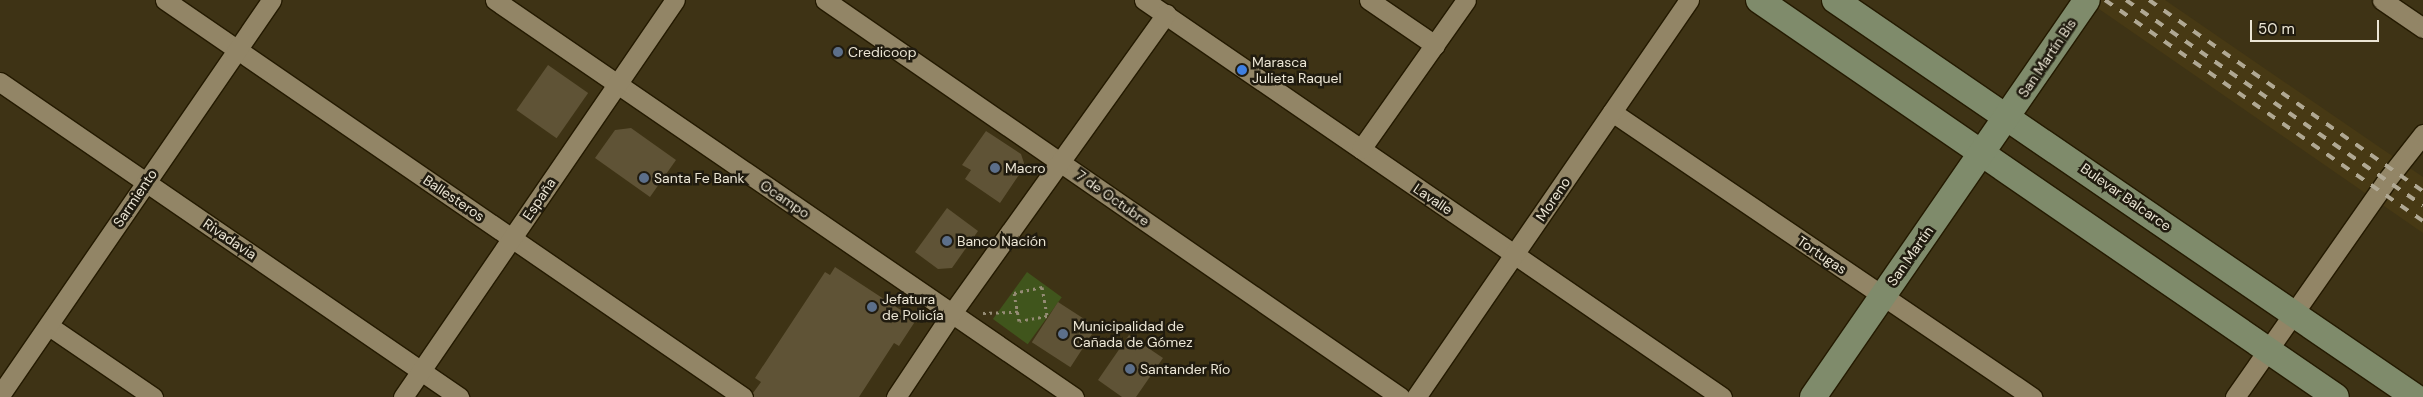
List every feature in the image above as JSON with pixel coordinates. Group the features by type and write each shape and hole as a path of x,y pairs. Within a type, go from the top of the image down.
{"main road":[{"path":"1759,0 2336,397"},
{"name":"Bulevar Balcarce","path":"1835,0 2415,397"},
{"name":"San Martín Bis","path":"2007,116 2086,0"},
{"name":"San Martín","path":"1813,397 2007,116"}],"street":[{"name":"Ballesteros","path":"165,0 743,397"},
{"name":"Sarmiento","path":"0,396 271,0"},
{"name":"Ocampo","path":"495,0 1074,397"},
{"name":"España","path":"403,397 676,0"},
{"name":"7 de Octubre","path":"825,0 1400,397"},
{"name":"Lavalle","path":"1144,0 1722,397"},
{"path":"1369,0 1435,45"},
{"path":"1361,149 1466,0"},
{"name":"Moreno","path":"1416,397 1689,0"},
{"path":"2382,0 2423,28"},
{"path":"896,397 952,313 1166,14"},
{"name":"Rivadavia","path":"0,82 459,397"},
{"name":"Tortugas","path":"1612,112 2032,397"},
{"path":"2235,397 2370,204 2423,134"},
{"path":"49,326 152,397"}],"path":[{"path":"1042,287 1047,316 1019,321 1014,292 1042,287"}],"shaded area":[{"path":"2086,0 2165,0 2423,177 2423,233"}],"green space":[{"path":"1027,272 1062,297 1028,344 993,319"}],"building":[{"path":"548,65 588,93 557,138 516,110"},
{"name":"Santa Fe Bank","path":"631,128 676,160 650,197 595,158 615,130"},
{"name":"Macro","path":"986,131 1021,154 1025,166 1000,203 965,179 971,170 962,165"},
{"name":"Banco Nación","path":"947,208 978,231 952,268 938,269 915,252"},
{"path":"835,267 916,320 899,346 894,343 859,397 754,397 753,393 761,382 755,378 825,272 830,275"},
{"path":"1058,302 1097,327 1070,367 1032,342"},
{"name":"Santander Río","path":"1129,335 1163,358 1136,397 1122,397 1098,380"}],"railway":[{"path":"2105,0 2423,221"},
{"path":"2126,0 2423,206"},
{"path":"2149,0 2423,191"}],"place":[{"name":"Credicoop","path":"838,52"},
{"name":"Marasca Julieta Raquel","path":"1242,70"},
{"name":"Macro","path":"995,168"},
{"name":"Santa Fe Bank","path":"644,178"},
{"name":"Banco Nación","path":"947,241"},
{"name":"Jefatura de Policía","path":"872,307"},
{"name":"Municipalidad de Cañada de Gómez","path":"1063,334"},
{"name":"Santander Río","path":"1130,369"}]}
